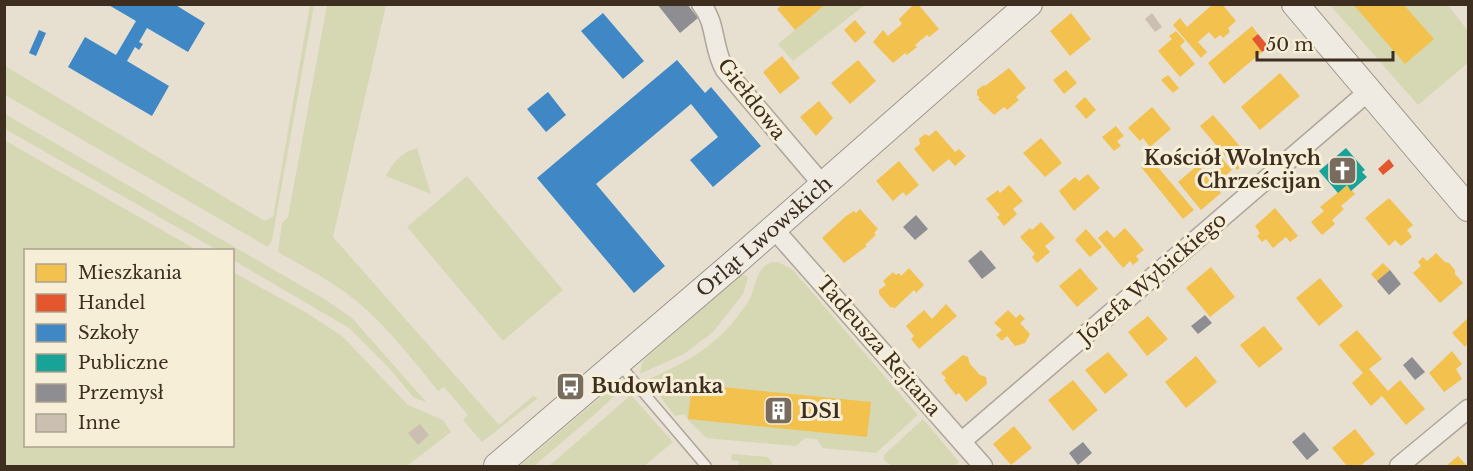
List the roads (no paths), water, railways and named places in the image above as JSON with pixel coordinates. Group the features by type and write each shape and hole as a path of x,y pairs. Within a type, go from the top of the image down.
{"main road":[{"name":"Orląt Lwowskich","path":"497,466 1029,4"},
{"path":"1295,4 1468,207"}],"street":[{"name":"Giełdowa","path":"701,4 710,15 718,58 725,70 741,92 822,184"},
{"name":"Józefa Wybickiego","path":"962,441 1369,91"},
{"name":"Tadeusza Rejtana","path":"773,228 983,466"},
{"path":"1399,466 1468,409"}],"lane":[{"path":"618,363 706,466"}],"place":[{"name":"Kościół Wolnych Chrześcijan","path":"1342,170"},
{"name":"Budowlanka","path":"570,386"},
{"name":"DS1","path":"779,411"}]}
